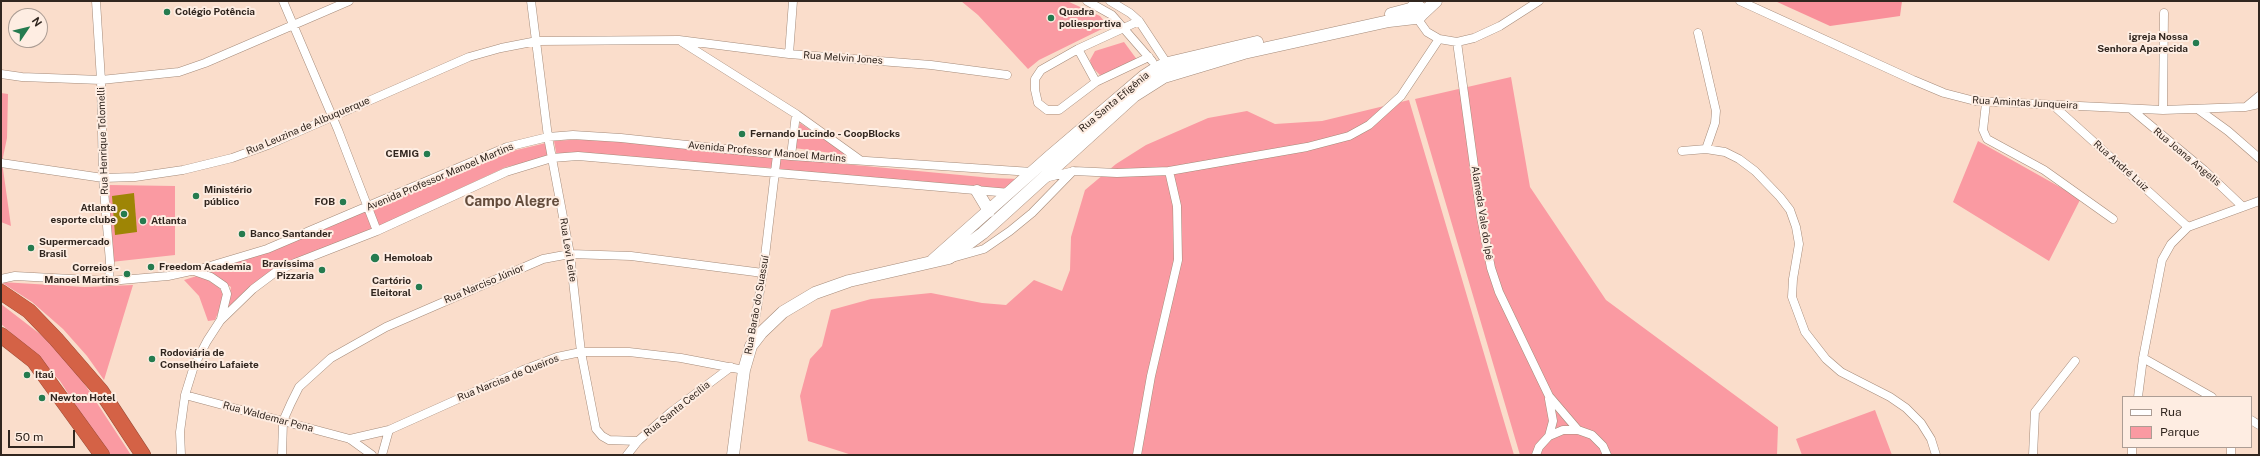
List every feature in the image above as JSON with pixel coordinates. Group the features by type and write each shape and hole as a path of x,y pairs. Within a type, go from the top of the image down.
{"highway":[{"path":"1,292 29,311 101,391 143,455"},
{"path":"1,334 34,361 98,454"}],"main road":[{"path":"1418,14 1436,1"},
{"name":"Rua Santa Efigênia","path":"751,346 761,333 783,312 815,293 850,281 949,258 982,233 1025,194 1037,175 1132,84 1163,65 1238,46 1418,14"},
{"name":"Rua Santa Efigênia","path":"930,262 1010,193 1037,175 1134,96 1169,76 1244,53 1418,14"},
{"path":"977,191 989,211"},
{"name":"Rua Barão do Suassuí","path":"733,455 744,370 751,346"}],"street":[{"name":"Rua Henrique Tolomelli","path":"96,1 101,80 103,178 110,262 109,282"},
{"path":"284,1 332,116 377,230"},
{"path":"1,74 22,77 101,80 179,72 205,63 349,1"},
{"name":"Rua Levi Leite","path":"531,1 548,137 570,254 581,352 596,429 609,440 638,442"},
{"path":"789,54 793,1"},
{"path":"1088,1 1112,15 1149,57 1163,65"},
{"path":"1110,1 1130,13 1139,21 1169,76"},
{"path":"1418,14 1428,32 1439,38 1457,42 1474,38 1500,26 1539,1"},
{"name":"Rua Amintas Junqueira","path":"1740,1 1944,93 1959,98 1986,103 2163,110 2199,110 2245,107 2259,104"},
{"path":"2163,110 2164,13"},
{"path":"1139,21 1078,49 1042,70 1035,79 1035,90 1038,103 1047,110 1059,110 1096,82 1149,57"},
{"path":"1698,33 1716,111 1715,123 1706,149"},
{"name":"Avenida Professor Manoel Martins","path":"1,279 15,276 109,282 140,280 193,271 267,249 507,148 548,137 573,135 621,138 777,155 860,160 1037,175 1074,171 1117,173 1169,172 1307,147 1349,136 1361,130 1401,96 1439,38"},
{"path":"679,40 796,114 860,160"},
{"name":"Rua Melvin Jones","path":"537,41 679,40 789,54 931,65 1007,75"},
{"name":"Rua Leuzina de Albuquerque","path":"1,163 103,178 135,177 183,170 229,158 271,144 469,57 537,41"},
{"name":"Alameda Vale do Ipê","path":"1457,42 1481,217 1491,268 1500,292 1549,396 1578,430"},
{"path":"1078,49 1096,82"},
{"path":"2245,107 2259,96"},
{"path":"1986,103 1983,130 1987,139 2044,170 2113,219"},
{"name":"Rua André Luiz","path":"2054,106 2188,227"},
{"name":"Rua Joana Angelis","path":"2131,109 2204,170 2242,206"},
{"path":"2199,110 2228,131 2259,158"},
{"path":"791,156 796,114"},
{"path":"1682,151 1706,149 1724,152 1739,159 1755,171 1790,210 1796,227 1799,244 1792,279 1792,297 1805,332 1826,359 1841,372 1890,397 1906,408 1924,428 1931,439 1936,455"},
{"name":"Rua Barão do Suassuí","path":"751,346 763,273 777,155"},
{"name":"Avenida Professor Manoel Martins","path":"181,455 180,432 185,395 194,366 207,341 220,321 234,306 277,271 377,230 506,172 552,158 578,156 608,157 977,191 1025,194"},
{"path":"949,258 984,249 1005,235 1032,213 1074,171"},
{"path":"1137,455 1151,376 1178,260 1176,206 1169,172"},
{"path":"2138,396 2143,358 2162,260 2171,244 2188,227 2259,201"},
{"name":"Rua Narciso Júnior","path":"282,455 282,421 299,387 330,358 386,327 543,259 570,254 631,256 763,273"},
{"path":"193,271 211,277 224,286 227,294 220,321"},
{"name":"Rua Narcisa de Queiros","path":"350,439 389,430 523,370 557,358 581,352 629,352 681,358 744,370"},
{"path":"2143,358 2210,396"},
{"path":"2033,455 2035,412 2075,361"},
{"name":"Rua Santa Cecília","path":"627,455 638,442 672,412 731,367"},
{"name":"Rua Waldemar Pena","path":"185,395 350,439"},
{"name":"Alameda Vale do Ipê","path":"1549,396 1553,421 1549,436"},
{"path":"382,455 389,430"},
{"path":"1536,455 1539,447 1549,436 1563,430 1578,430 1592,435 1603,446 1607,455"},
{"path":"350,439 372,455"}],"green space":[{"path":"961,1 1067,1 1100,16 1108,26 1039,60 1028,69 978,15"},
{"path":"1124,42 1138,61 1109,74 1100,75 1091,66 1090,60 1095,51"},
{"path":"1511,77 1530,187 1606,300 1778,427 1777,455 1520,455 1415,99"},
{"path":"1,93 8,94 7,138 2,162 11,226 1,222"},
{"path":"1409,100 1514,455 852,455 808,441 800,396 810,359 822,346 831,310 871,299 931,293 982,303 1006,305 1034,280 1062,291 1070,270 1071,237 1085,190 1116,164 1146,145 1208,118 1247,111 1275,124 1322,121"},
{"path":"800,123 847,155 794,148"},
{"path":"599,138 776,154 774,168 557,157 554,141"},
{"path":"1978,141 2067,191 2082,196 2049,261 1953,202"},
{"path":"546,143 548,157 506,167 379,226 370,207 504,153"},
{"path":"780,158 992,178 1019,179 1009,189 778,172"},
{"name":"Atlanta","path":"109,185 175,186 175,255 111,262"},
{"path":"366,210 374,230 294,261 226,311 231,287 200,269 284,245"},
{"path":"200,275 218,287 226,295 215,320 208,321 199,296 184,280"},
{"path":"1,282 85,287 133,285 104,380 87,356 63,329 32,302"},
{"path":"1,304 53,344 76,371 131,455 108,455 60,381 38,357 1,324"},
{"path":"1875,410 1892,455 1802,455 1796,439"}],"shaded area":[{"path":"1775,1 1902,1 1900,16 1830,26"},
{"name":"Atlanta esporte clube","path":"134,193 137,232 115,235 112,196"}],"place":[{"name":"Colégio Potência","path":"167,12"},
{"name":"Quadra poliesportiva","path":"1051,18"},
{"name":"igreja Nossa Senhora Aparecida","path":"2196,43"},
{"name":"Fernando Lucindo - CoopBlocks","path":"742,134"},
{"name":"CEMIG","path":"427,154"},
{"name":"Ministério público","path":"196,196"},
{"name":"FOB","path":"343,202"},
{"name":"Atlanta esporte clube","path":"124,214"},
{"name":"Atlanta","path":"143,221"},
{"name":"Banco Santander","path":"242,234"},
{"name":"Supermercado Brasil","path":"31,248"},
{"name":"Hemoloab","path":"375,258"},
{"name":"Freedom Academia","path":"151,267"},
{"name":"Bravíssima Pizzaria","path":"322,270"},
{"name":"Correios - Manoel Martins","path":"127,274"},
{"name":"Cartório Eleitoral","path":"419,287"},
{"name":"Rodoviária de Conselheiro Lafaiete","path":"152,359"},
{"name":"Itaú","path":"27,375"},
{"name":"Newton Hotel","path":"42,398"}],"district":[{"name":"Campo Alegre","path":"512,202"}]}
